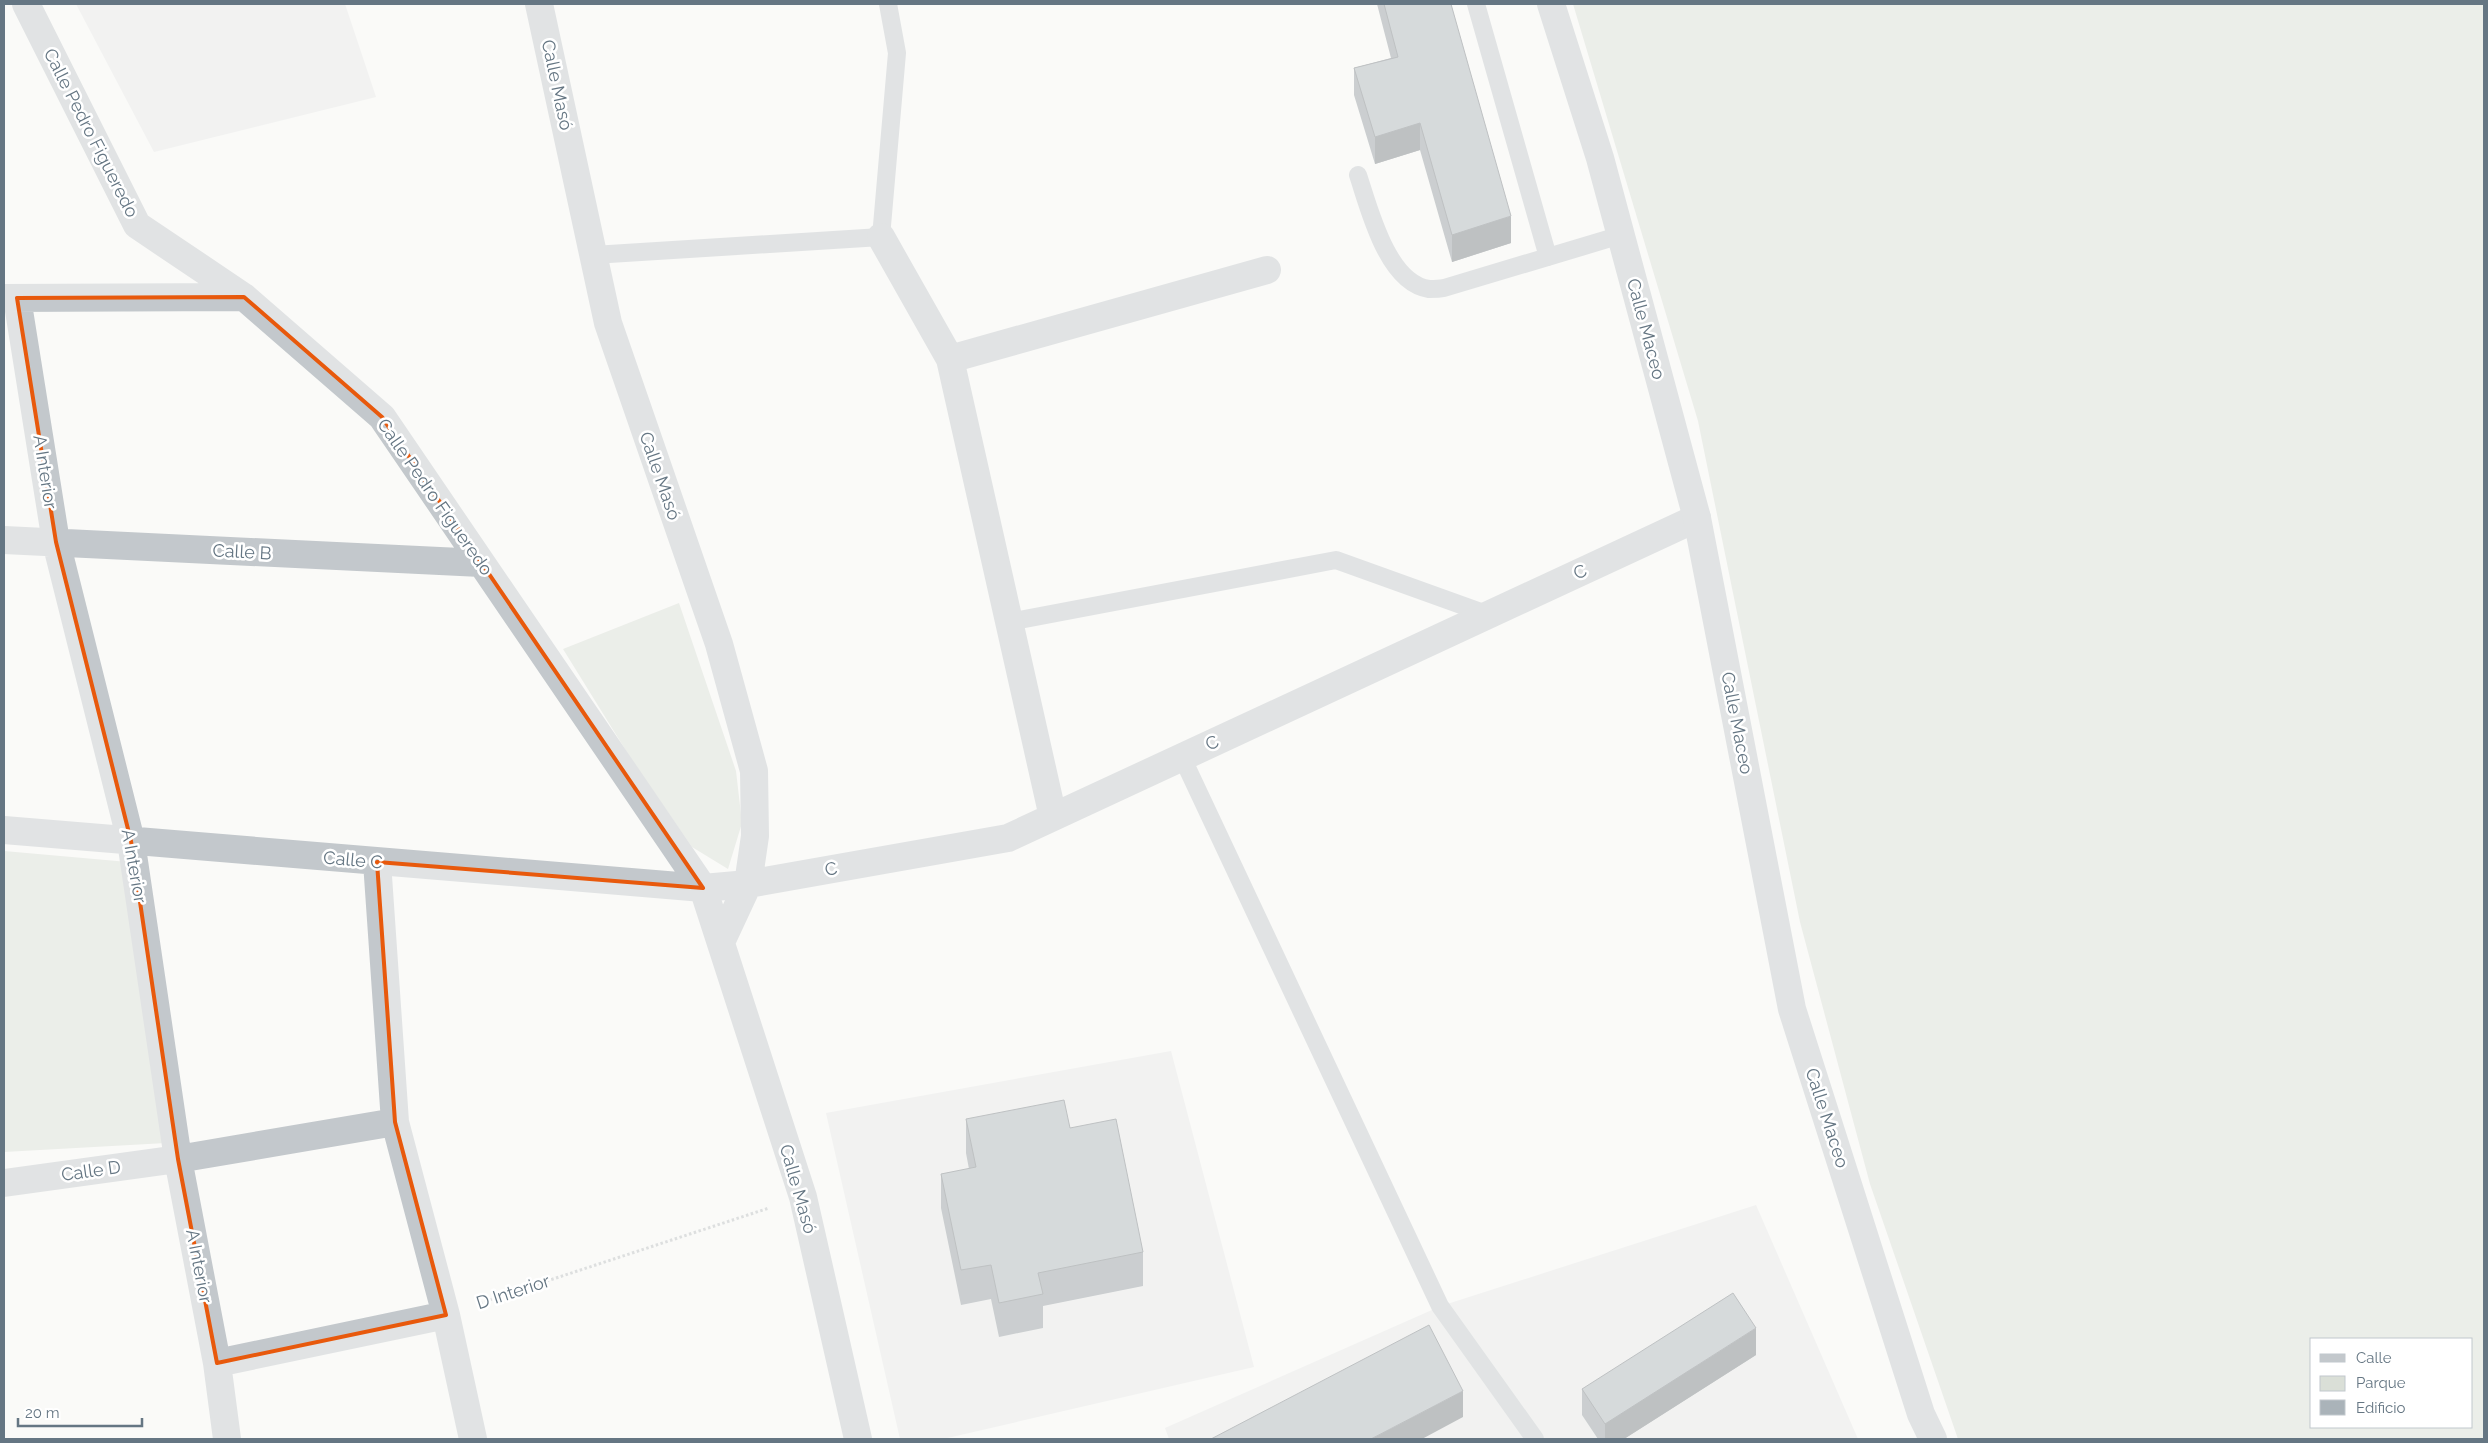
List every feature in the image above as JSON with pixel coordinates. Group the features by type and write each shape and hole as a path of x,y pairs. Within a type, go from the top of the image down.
{"street":[{"name":"Calle Pedro Figueredo","path":"26,4 138,225 244,297 382,417 703,888"},
{"name":"Calle Masó","path":"539,4 608,323 718,644 754,771 755,836 748,884 721,942"},
{"name":"Calle Maceo","path":"1552,4 1600,158 1697,518 1792,1009 1921,1414 1933,1439"},
{"path":"882,237 950,359 1053,818"},
{"path":"950,359 1266,270"},
{"path":"10,298 244,297"},
{"name":"A Interior","path":"10,298 56,542 131,841 178,1159 217,1363 227,1439"},
{"name":"C","path":"703,888 748,884 1008,838 1697,518"},
{"name":"Calle B","path":"4,540 481,563"},
{"name":"Calle C","path":"4,830 703,888"},
{"path":"377,862 395,1122 446,1315 473,1439"},
{"name":"Calle Masó","path":"703,888 803,1197 858,1439"},
{"name":"Calle D","path":"4,1183 178,1159 395,1122"},
{"path":"217,1363 446,1315"}],"lane":[{"path":"593,255 882,237 898,53 888,4"},
{"path":"1476,4 1548,257"},
{"path":"1358,175 1380,239 1399,270 1415,283 1427,289 1444,288 1621,235"},
{"path":"1009,622 1336,560 1488,615"},
{"path":"1182,757 1440,1306 1535,1439"}],"path":[{"name":"D Interior","path":"446,1315 803,1197"}],"highlighted area":[{"path":"244,297 382,417 703,888 377,862 395,1122 446,1315 217,1363 178,1159 131,841 56,542 17,298"}],"shaded area":[{"path":"76,4 345,4 376,97 154,152"},
{"path":"1171,1051 1254,1367 943,1439 900,1439 826,1113"},
{"path":"1756,1205 1858,1439 1169,1439 1165,1428 1441,1306"}],"green space":[{"path":"1573,4 2484,4 2484,1439 1958,1439 1870,1184 1800,922 1698,421"},
{"path":"679,603 736,771 742,823 728,869 692,847 633,762 563,649"},
{"path":"4,851 128,862 166,1143 4,1152"}],"building":[{"path":"1384,4 1451,4 1511,216 1452,235 1420,123 1375,137 1354,68 1398,57"},
{"path":"1064,1100 1070,1128 1116,1119 1143,1252 1038,1273 1043,1294 999,1303 991,1265 961,1270 941,1174 976,1167 966,1119"},
{"path":"1733,1293 1756,1328 1605,1424 1582,1389"},
{"path":"1429,1325 1463,1391 1371,1439 1211,1439"}]}
